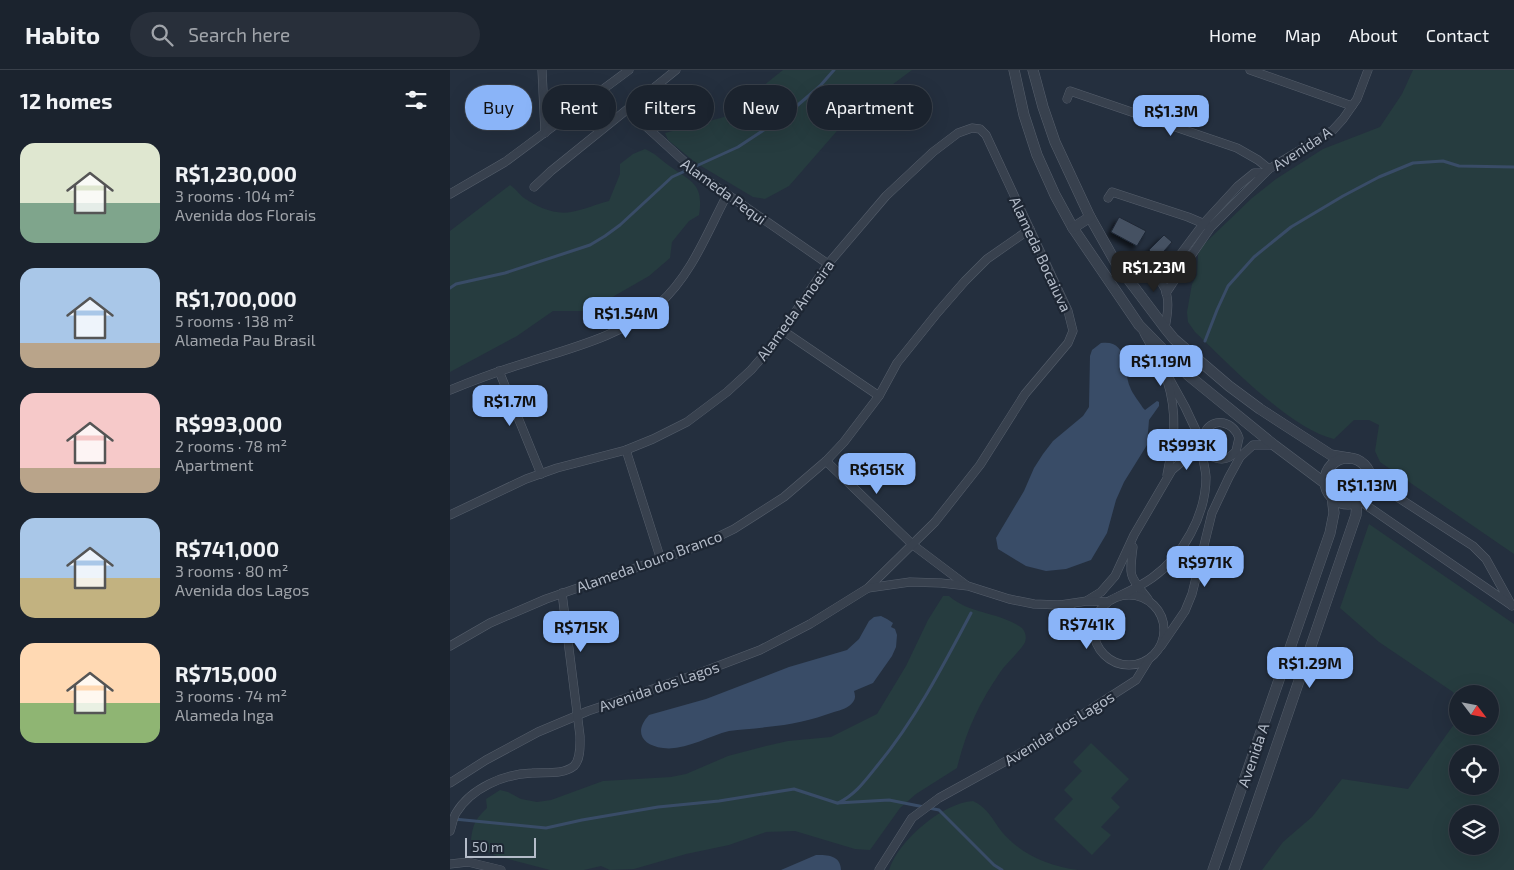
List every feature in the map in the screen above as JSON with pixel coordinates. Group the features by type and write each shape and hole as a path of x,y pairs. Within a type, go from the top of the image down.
{"street":[{"path":"542,70 545,133"},
{"path":"450,194 505,162 629,70"},
{"path":"658,85 676,70"},
{"path":"1014,70 1024,115 1037,154 1055,195 1072,228 1139,325 1185,407 1205,454"},
{"path":"1033,70 1055,142 1090,218 1116,263 1165,328 1174,339 1222,380 1260,409 1330,455 1362,462 1367,467 1371,480 1367,493 1359,501 1344,503 1332,496 1326,484 1274,445 1188,375 1139,325"},
{"path":"1250,70 1352,106"},
{"name":"Avenida A","path":"1208,225 1267,171 1333,130 1352,106 1362,88 1368,70"},
{"path":"1067,99 1070,90 1237,148 1258,160 1267,171"},
{"path":"534,187 551,171 626,112"},
{"name":"Alameda Bocaiuva","path":"913,545 935,522 980,465 1025,394 1068,343 1072,335 1073,327 1068,312 1030,229 986,135 977,128"},
{"name":"Alameda Amoeira","path":"450,515 541,474 626,450 687,422 727,392 751,370 772,346 828,264 886,196 933,152 958,133 977,128"},
{"name":"Alameda Pequi","path":"649,130 678,158 828,264"},
{"name":"Avenida A","path":"1208,225 1245,181 1254,173 1267,171"},
{"path":"1108,198 1112,192 1208,225"},
{"path":"450,390 499,371 595,340 644,316 660,303 678,283 697,252 727,194"},
{"path":"1072,228 1090,218"},
{"path":"1208,225 1184,266 1177,258 1208,225"},
{"name":"Alameda Louro Branco","path":"450,646 490,623 562,594 699,546 734,529 784,497 826,461 864,418 879,396 897,363 965,281 987,259 1030,229"},
{"path":"1116,263 1144,270 1163,283 1168,314 1165,328"},
{"path":"1155,276 1162,270"},
{"path":"1166,293 1176,278"},
{"path":"782,330 879,396"},
{"path":"1155,354 1169,386 1175,423 1174,444 1166,479"},
{"path":"499,371 541,474"},
{"path":"1201,442 1205,432 1211,425 1224,422 1232,426 1238,433 1239,442 1234,465"},
{"path":"1174,444 1181,454 1190,456 1205,454 1216,459 1225,459 1236,451 1253,445 1274,445"},
{"name":"Avenida dos Lagos","path":"879,870 912,818 939,798 1035,745 1136,680 1184,611 1192,594 1212,513 1234,465 1253,445"},
{"path":"626,450 661,560"},
{"name":"Avenida dos Lagos","path":"868,588 910,582 941,583 968,586 1009,600 1034,604 1060,605 1108,602 1151,579 1161,571 1177,553 1194,528 1205,488 1205,454"},
{"path":"1087,602 1101,592 1115,576 1134,535 1166,479 1176,466 1190,456"},
{"path":"1326,484 1328,471 1336,461 1349,458"},
{"path":"826,461 913,545 968,586"},
{"path":"1371,480 1473,546 1486,559 1513,606"},
{"name":"Avenida A","path":"1213,870 1330,533 1334,513 1332,496"},
{"path":"1359,501 1513,606"},
{"name":"Avenida A","path":"1234,870 1359,501"},
{"path":"1200,507 1212,513"},
{"path":"1134,535 1129,566 1131,576 1137,586 1158,610 1163,621 1164,634 1161,646"},
{"name":"Avenida dos Lagos","path":"450,783 486,760 538,732 760,650 810,624 868,588 913,545"},
{"path":"450,831 456,813 466,801 488,783 524,773 562,772 575,765 580,753 580,736 562,594"},
{"path":"1119,596 1132,595 1149,601"},
{"path":"1108,602 1100,611 1094,628 1095,640 1100,650 1114,662 1132,665 1149,659"},
{"name":"Avenida dos Lagos","path":"1060,605 1077,613 1094,628"},
{"path":"450,864 468,862 501,870"}],"green space":[{"path":"783,70 912,70 892,85 807,85 807,130 838,130 789,186 765,199 753,197 696,163 668,140 665,133 676,130 714,130 714,120 724,117 724,130 797,130 797,85 764,85"},
{"path":"1413,70 1514,70 1514,554 1380,462 1375,451 1379,425 1369,420 1354,420 1334,439 1317,433 1279,409 1260,393 1195,332 1188,322 1187,312 1192,284 1197,275 1198,255 1202,246 1252,198 1276,179 1323,149 1380,127 1402,94"},
{"path":"645,149 695,185 700,197 699,215 689,221 672,242 670,258 649,276 588,311 553,311 517,336 450,372 450,231 510,185 524,198 546,210 565,213 609,201 620,174 620,164 633,154"},
{"path":"1369,524 1514,624 1514,870 1262,870 1283,842 1312,817 1342,779 1408,789 1449,731 1449,735 1499,735 1499,685 1449,685 1449,689 1379,642 1340,608"},
{"path":"943,596 949,596 975,610 1013,623 1023,629 1026,640 1024,645 1001,671 986,694 969,729 957,768 916,794 900,808 870,850 855,849 795,831 766,832 729,845 686,854 634,869 610,870 601,866 584,870 550,870 497,856 480,848 471,840 476,822 487,808 486,799 500,790 521,799 537,802 551,800 603,781 671,777 686,774 728,756 766,746 788,741 831,737 877,714 906,666 928,620"},
{"path":"1091,743 1129,779 1111,798 1120,807 1101,827 1111,835 1092,855 1054,819 1073,799 1064,790 1082,771 1073,762"},
{"path":"973,801 986,810 1002,832 1027,853 1056,866 1078,870 889,870 902,847 923,825 948,809 961,803"}],"water":[{"path":"1101,343 1110,343 1121,351 1130,387 1143,408 1145,410 1157,401 1159,402 1159,406 1149,420 1147,445 1124,482 1116,500 1107,533 1091,560 1066,569 1046,571 1026,566 998,549 996,538 1043,454 1053,441 1083,416 1089,407 1090,356 1092,350"},
{"path":"881,616 893,623 891,627 895,629 897,635 896,647 873,683 854,691 855,699 842,710 793,723 729,731 680,747 663,748 655,746 649,744 642,736 642,726 649,715 706,699 789,667 847,650 859,639 869,621 874,617"},
{"path":"816,855 833,857 838,861 841,870 781,870"}],"building":[{"path":"1119,217 1146,231 1137,246 1111,232"},
{"path":"1164,235 1172,242 1164,251 1169,256 1168,263 1178,265 1176,269 1178,273 1172,273 1169,276 1162,269 1165,266 1149,250"}],"waterway":[{"path":"450,288 456,284 505,273 590,245 620,225 672,177 738,147 785,116 820,86 834,70"},
{"path":"1205,341 1228,286 1254,257 1291,227 1343,196 1379,177 1413,163 1443,161 1459,166 1514,167"},
{"path":"838,803 855,792 904,730 939,673 971,613"},
{"path":"454,819 546,828 658,807 719,801 794,789 837,803 889,800 939,810 994,865 1002,870"}],"tunnel":[{"path":"1162,270 1173,260"}]}
